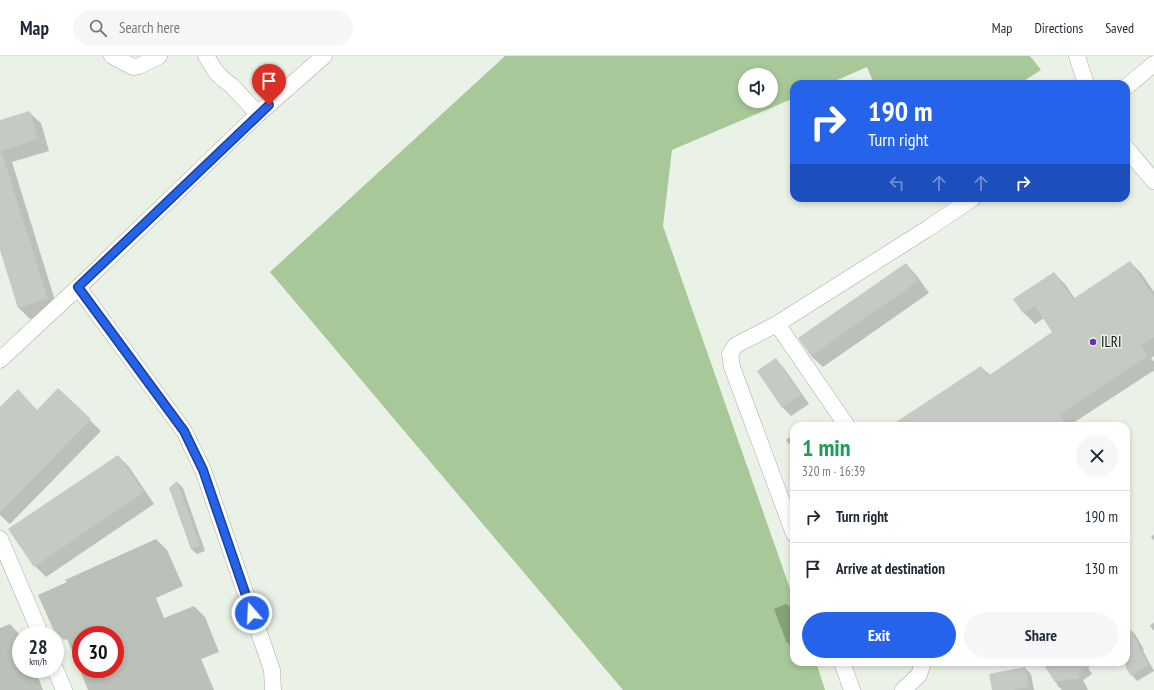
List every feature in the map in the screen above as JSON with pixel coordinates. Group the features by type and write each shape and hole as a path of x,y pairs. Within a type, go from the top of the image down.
{"street":[{"path":"112,56 133,66 139,66 159,56"},
{"path":"206,56 216,72 232,86 258,114"},
{"path":"0,360 258,114 324,56"},
{"path":"1077,56 1085,80"},
{"path":"1130,84 1154,64"},
{"path":"1130,153 1154,181"},
{"path":"790,523 732,367 730,354 736,345 777,324 967,202"},
{"path":"78,287 184,431 203,470 272,670 273,690"},
{"path":"777,324 844,422"},
{"path":"0,344 17,344"},
{"path":"0,539 37,626"},
{"path":"843,666 852,690"},
{"path":"903,690 919,675 922,666"},
{"path":"59,678 64,690"}],"green space":[{"path":"505,56 1030,56 1041,70 1025,80 872,80 867,67 837,80 790,80 790,100 778,105 778,68 738,68 738,108 771,108 672,150 663,226 790,589 790,666 817,666 825,690 623,690 270,272"}],"building":[{"path":"30,111 38,139 0,152 0,120"},
{"path":"2,153 48,299 18,308 0,250 0,154"},
{"name":"ILRI","path":"1130,261 1154,297 1154,337 1141,346 1148,356 1060,414 1065,422 896,422 981,366 988,376 1052,332 1035,306 1023,313 1013,299 1054,272 1073,299"},
{"path":"906,263 918,281 811,356 798,338"},
{"path":"776,358 801,395 782,408 757,371"},
{"path":"58,388 91,419 0,513 0,407 18,389 37,410"},
{"path":"118,455 144,492 34,567 8,529"},
{"path":"177,481 200,546 191,549 169,488"},
{"path":"1130,629 1149,665 1131,676 1126,666 1130,666"},
{"path":"1091,666 1078,674 1080,678 1055,682 1045,667"},
{"path":"1025,667 1029,687 1013,690 992,690 989,674"}],"place":[{"name":"ILRI","path":"1093,342"}],"route":[{"path":"252,613 203,470 184,431 78,287 269,105"}]}
